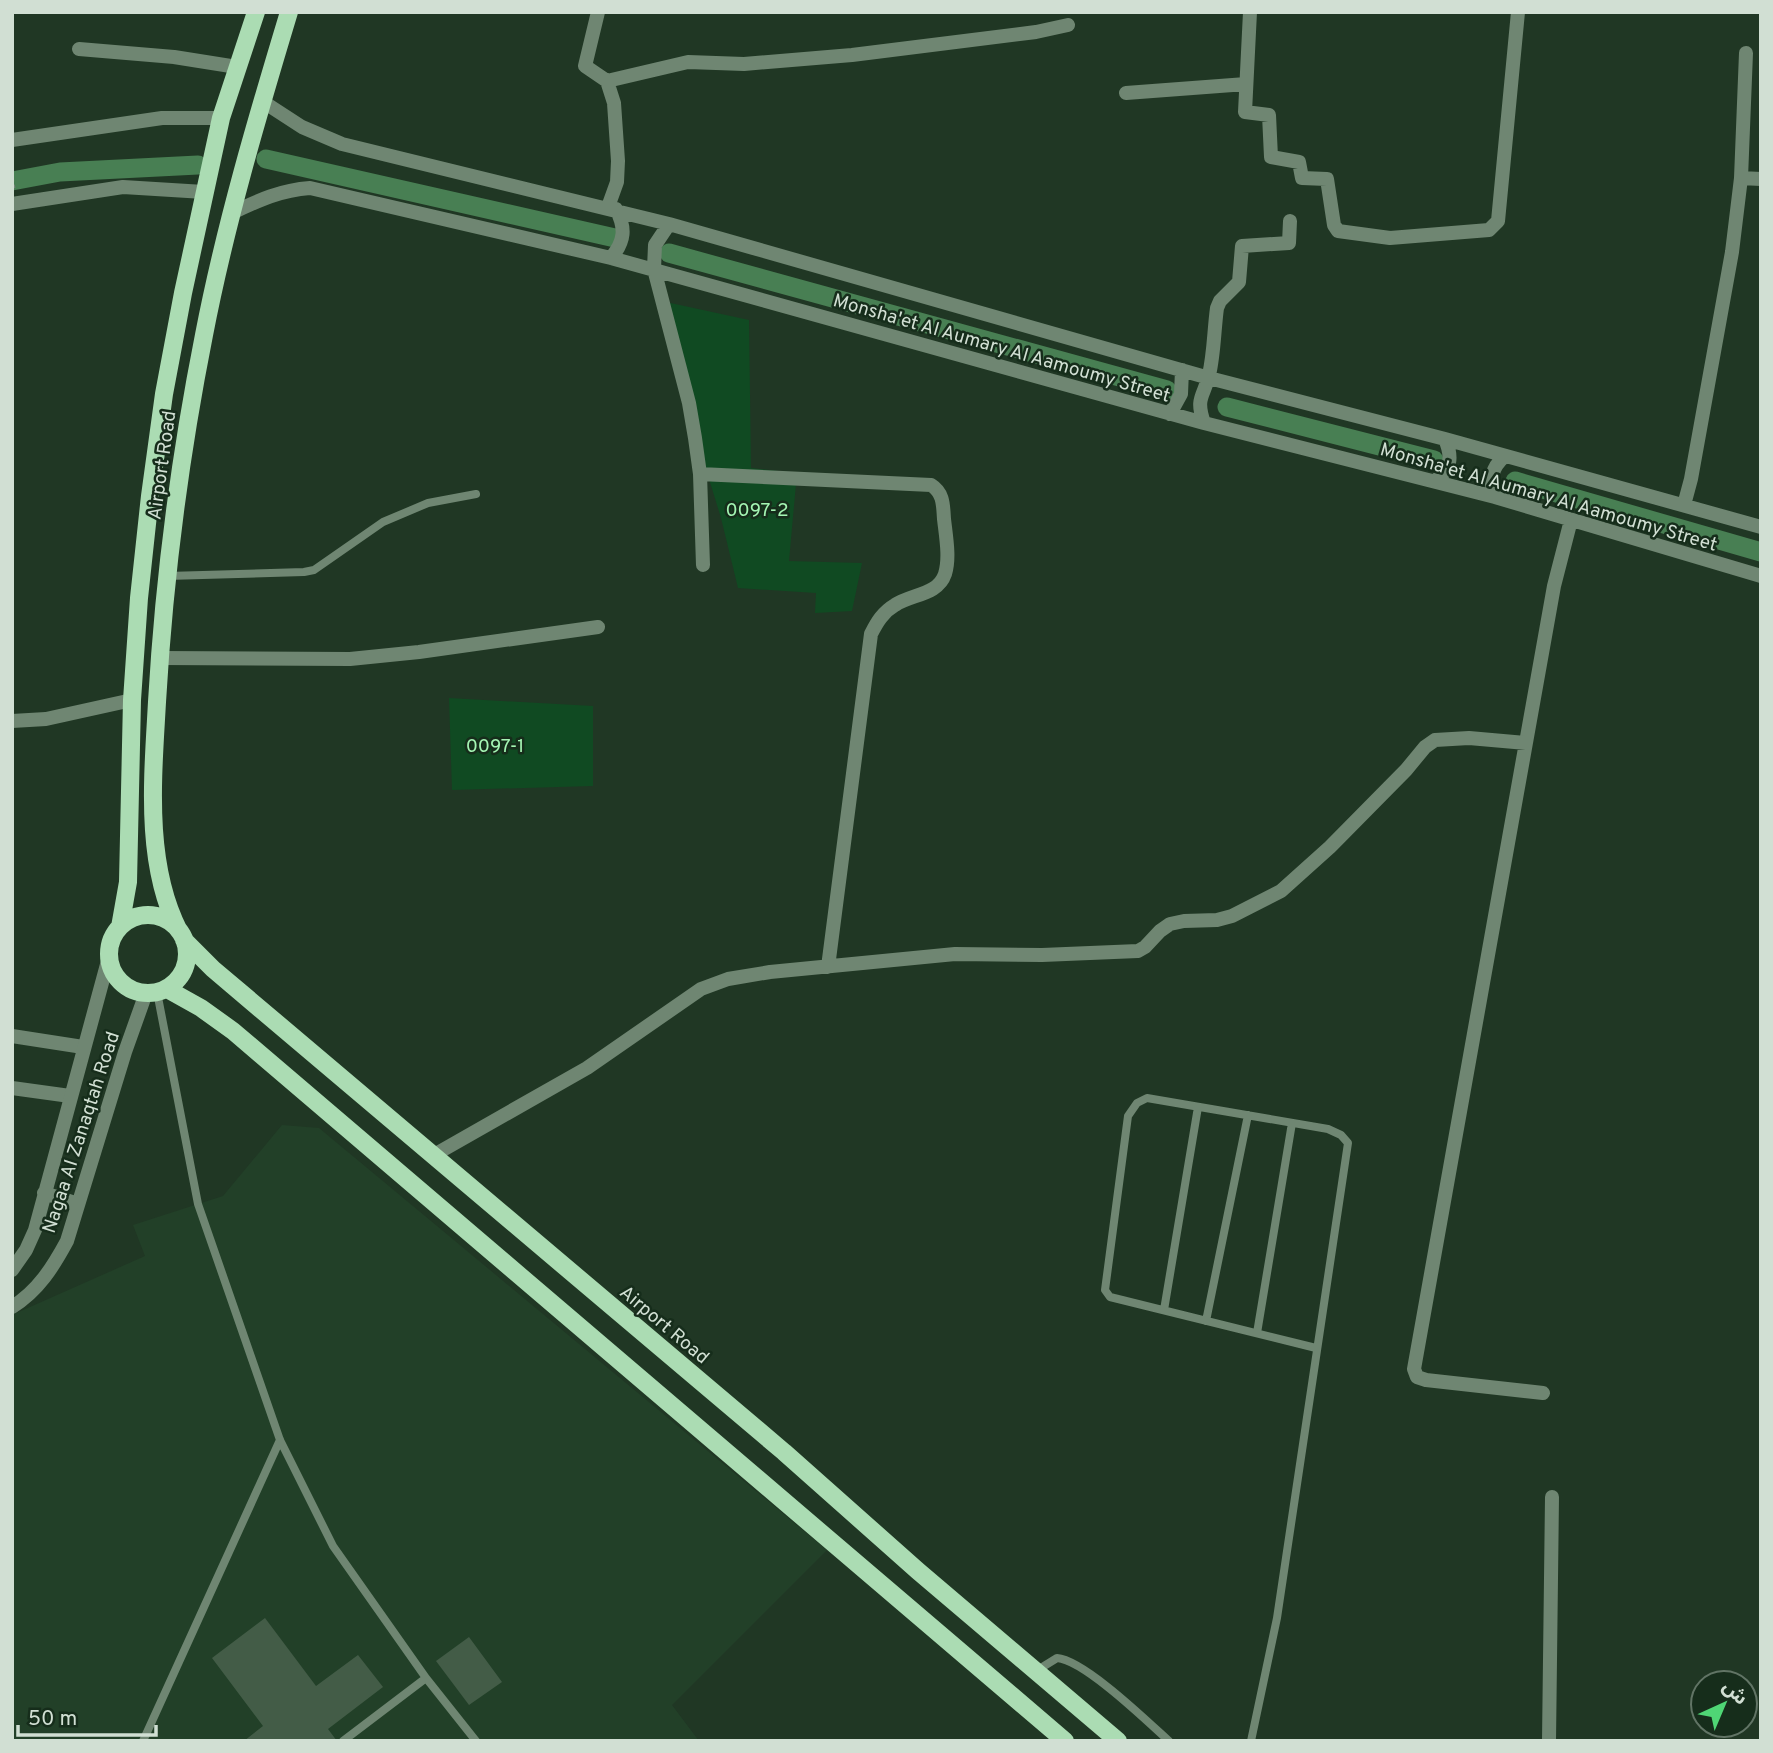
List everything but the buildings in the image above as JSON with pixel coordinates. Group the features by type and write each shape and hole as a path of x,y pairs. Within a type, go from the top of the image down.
{"main road":[{"name":"Airport Road","path":"120,927 128,882 132,700 151,483 176,331 204,192 221,118 256,12"},
{"name":"Airport Road","path":"289,12 232,213 204,333 190,405 167,576 159,658 153,784 157,859 163,896 181,935 213,969 785,1452 1118,1741"},
{"path":"156,991 182,973 187,951 181,935 171,923 150,915 128,920 113,936 109,957 117,978 135,991 156,991 201,1008 243,1040 1065,1741"}],"street":[{"path":"598,12 585,66 607,81 614,103 618,161 612,208 622,221 624,234 620,247 611,258"},
{"path":"1250,12 1245,112 1269,115 1271,157 1299,162 1302,178 1327,179 1334,225 1338,231 1390,238 1489,230 1498,221 1518,12"},
{"path":"607,81 688,62 744,64 852,55 1036,32 1069,25"},
{"path":"79,49 174,57 237,67"},
{"path":"1684,505 1732,252 1741,178 1746,52"},
{"path":"1126,93 1246,84"},
{"name":"Monsha'et Al Aumary Al Aamoumy Street","path":"262,101 302,127 342,144 612,208 1209,378 1445,439 1761,527"},
{"path":"12,140 162,118 221,118"},
{"path":"1741,178 1761,180"},
{"path":"13,198 123,187 204,192"},
{"name":"Monsha'et Al Aumary Al Aamoumy Street","path":"232,213 267,195 288,189 310,188 611,258 1204,424 1495,497 1761,576"},
{"path":"1204,424 1201,395 1209,378 1217,308 1220,301 1240,282 1242,246 1289,243 1290,221"},
{"path":"669,224 655,245 654,270 688,402 700,474 703,565"},
{"path":"1170,414 1181,394 1182,370"},
{"path":"1435,481 1445,474 1450,463 1450,451 1445,439"},
{"path":"1495,497 1491,474 1496,464 1505,456"},
{"path":"700,474 931,485 942,496 947,545 946,571 942,581 937,587 895,604 877,621 871,634 828,967"},
{"path":"1543,1393 1426,1380 1418,1377 1414,1369 1554,586 1571,520"},
{"path":"159,658 350,659 598,627"},
{"path":"12,721 46,719 132,700"},
{"path":"434,1155 587,1068 701,989 728,979 770,972 955,954 1042,955 1138,951 1170,924 1232,916 1280,891 1330,847 1425,747 1435,740 1469,738 1526,743"},
{"name":"Nagaa Al Zanaqtah Road","path":"12,1270 26,1250 35,1230 109,957"},
{"name":"Nagaa Al Zanaqtah Road","path":"12,1307 37,1287 54,1265 67,1241 125,1052 156,991"},
{"path":"12,1036 83,1046"},
{"path":"12,1088 70,1096"},
{"path":"44,1193 78,1204"},
{"path":"1549,1741 1552,1497"}],"lane":[{"path":"167,576 304,572 327,562 383,522 429,503 476,494"},
{"path":"156,991 198,1204 281,1440 333,1546 426,1678 476,1741"},
{"path":"1251,1741 1277,1618 1348,1143 1337,1132 1147,1098 1131,1108 1105,1290 1110,1297 1316,1348"},
{"path":"1164,1310 1198,1107"},
{"path":"1206,1321 1248,1115"},
{"path":"1257,1333 1292,1123"},
{"path":"142,1741 281,1440"},
{"path":"1036,1671 1057,1658 1071,1662 1117,1695 1169,1741"},
{"path":"343,1741 426,1678"}],"path":[{"path":"12,178 13,198"}],"shaded area":[{"path":"282,1125 319,1128 827,1550 672,1705 699,1741 12,1741 12,1315 145,1256 133,1225 223,1196"}],"green space":[{"name":"0097-2","path":"666,302 749,320 751,468 797,473 789,561 862,563 852,611 815,613 816,593 738,588 721,518 701,453"},
{"name":"0097-1","path":"449,698 593,706 593,786 452,790"}],"waterway":[{"path":"266,159 615,238"},
{"path":"12,181 60,172 198,165"},
{"path":"669,253 1167,390"},
{"path":"1227,407 1434,460"},
{"path":"1515,481 1761,552"}]}
